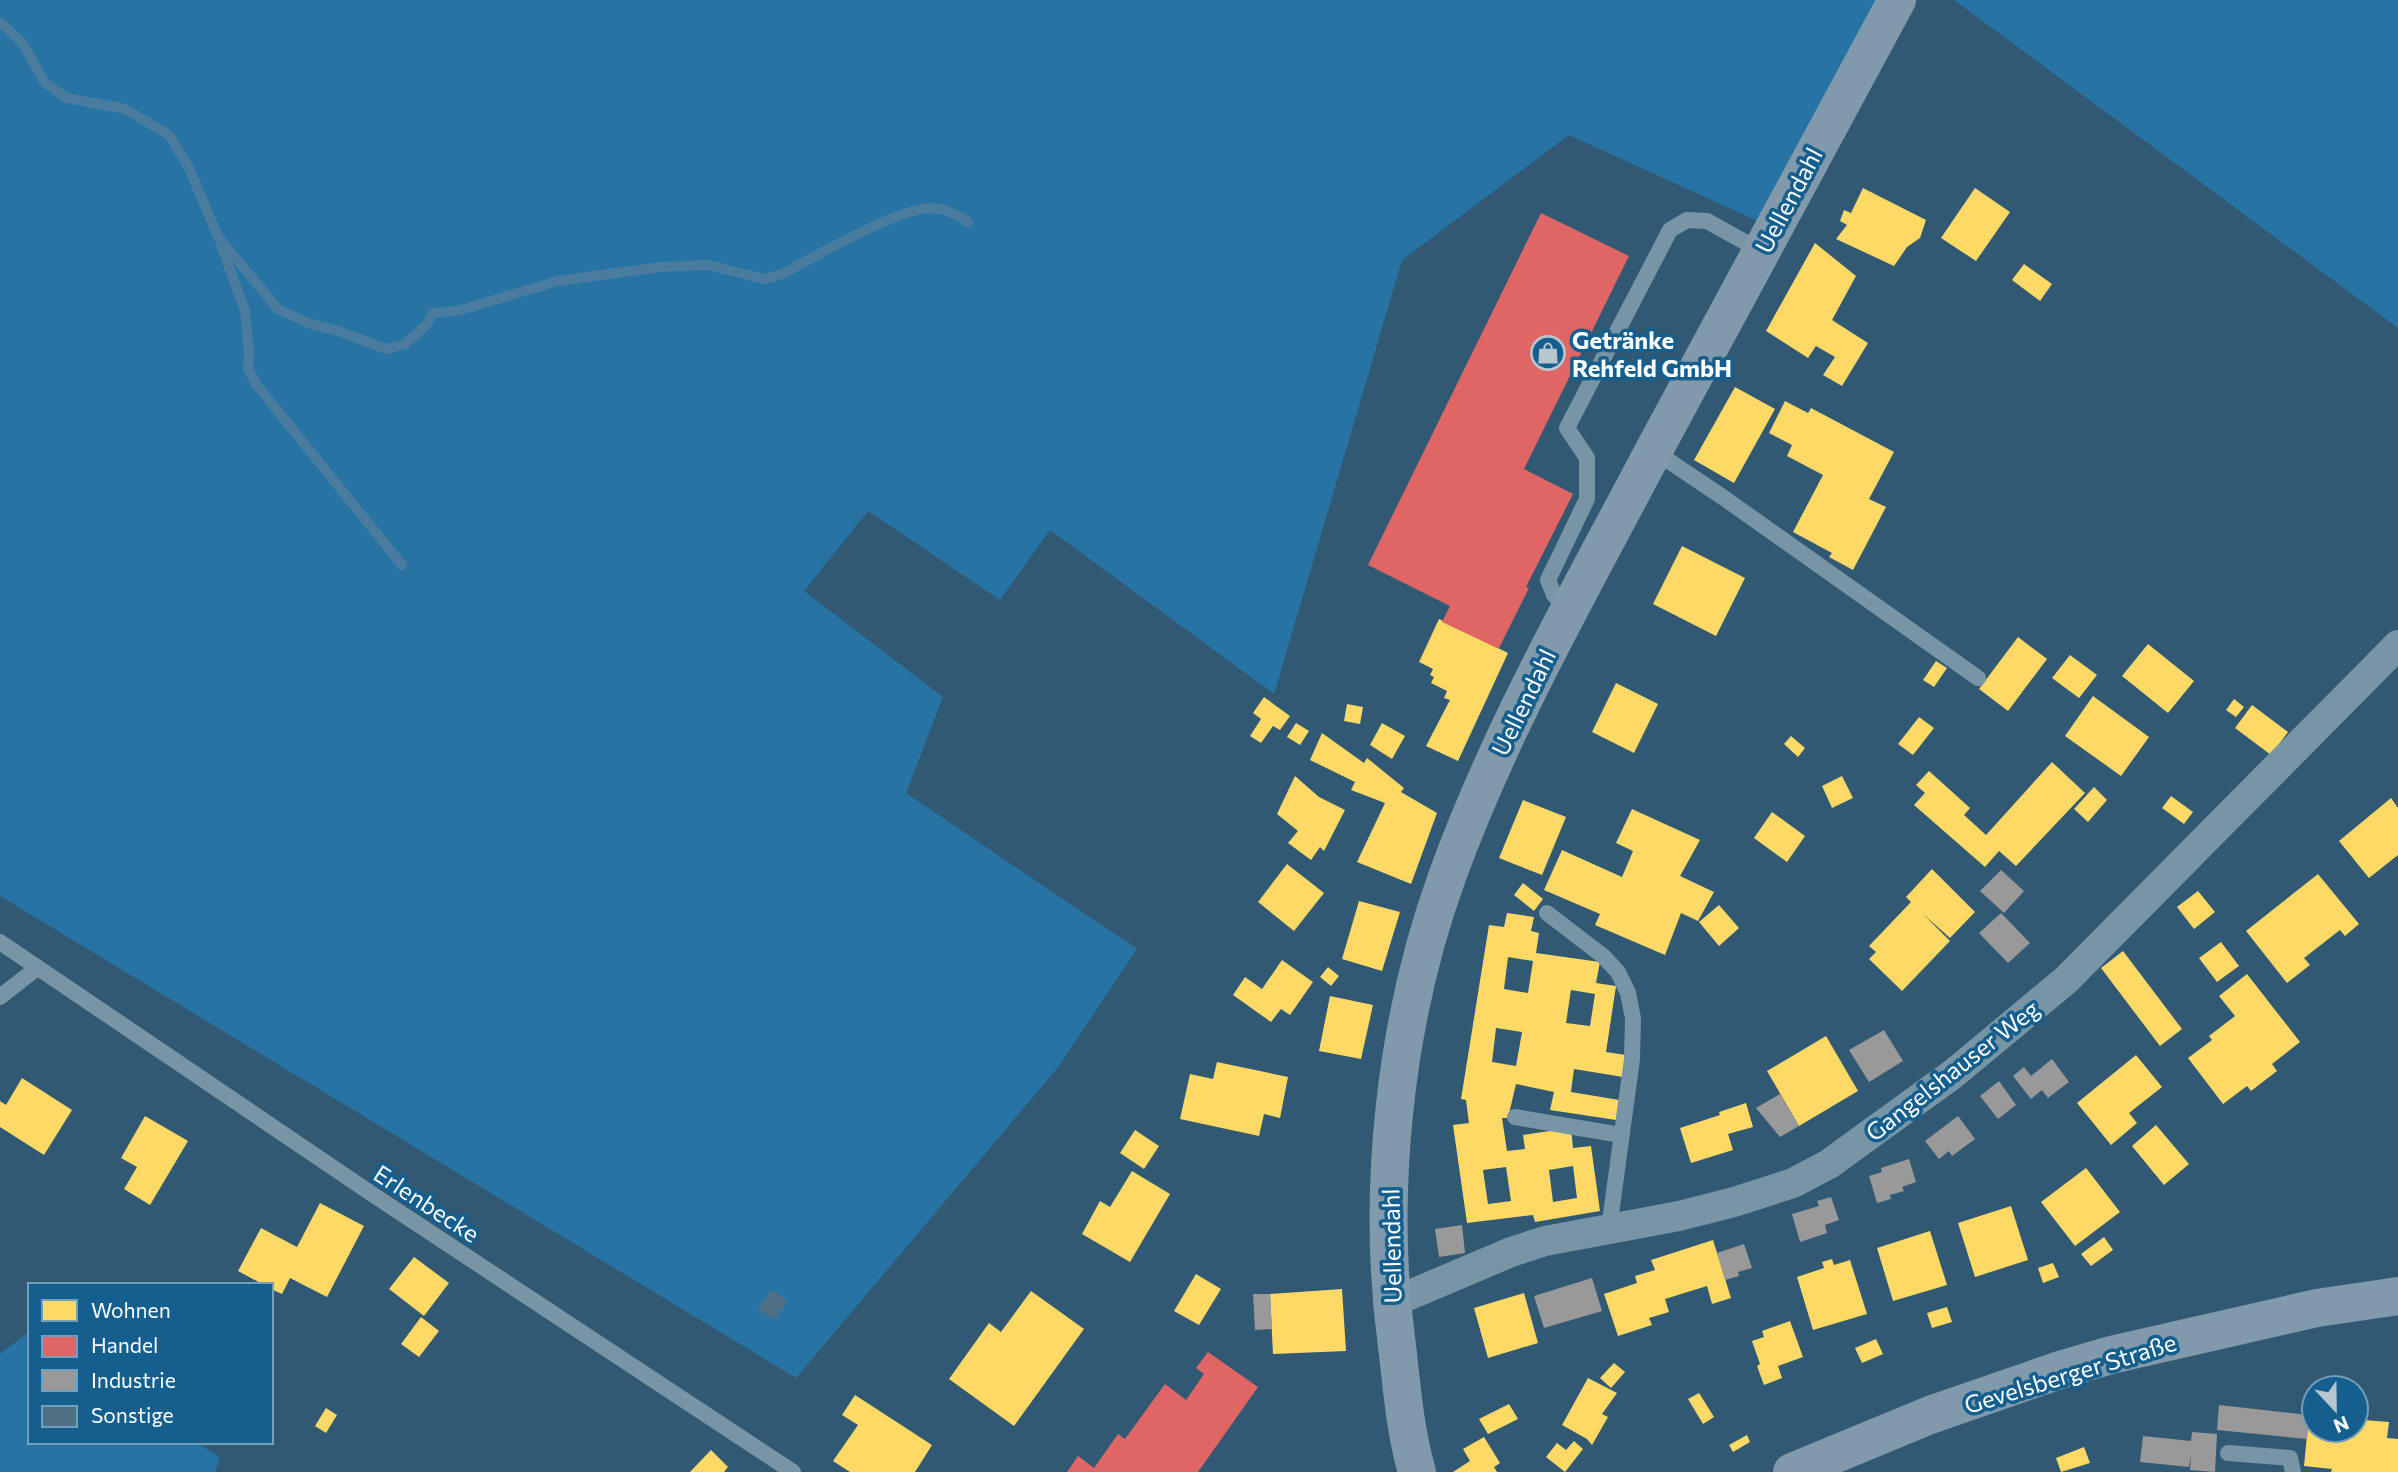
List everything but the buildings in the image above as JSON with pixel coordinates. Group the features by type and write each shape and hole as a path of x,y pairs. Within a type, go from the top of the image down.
{"main road":[{"name":"Uellendahl","path":"1417,1472 1408,1431 1391,1303 1387,1234 1390,1164 1401,1065 1417,976 1447,876 1489,771 1568,609 1897,0"},
{"name":"Gevelsberger Straße","path":"1792,1472 1930,1415 2111,1355 2317,1308 2398,1296"}],"street":[{"name":"Gangelshauser Weg","path":"1391,1303 1511,1252 1545,1241 1693,1212 1793,1183 1829,1164 1953,1074 2066,980 2398,645"}],"lane":[{"path":"1568,609 1554,595 1548,580 1587,499 1587,458 1567,428 1670,230 1687,220 1707,221 1761,251"},
{"path":"1654,451 1978,678"},
{"path":"1546,913 1603,956 1618,972 1628,993 1633,1018 1632,1059 1609,1229"},
{"name":"Erlenbecke","path":"0,942 372,1194 793,1472"},
{"path":"0,997 37,968"},
{"path":"1515,1116 1621,1135"},
{"path":"2228,1452 2290,1458 2293,1472"}],"shaded area":[{"path":"0,0 1882,0 1764,224 1569,135 1402,260 1274,694 1050,530 1000,600 868,511 804,591 943,697 906,793 1137,949 1059,1066 796,1378 0,896"},
{"path":"1954,0 2398,0 2398,328"},
{"path":"28,1333 28,1444 199,1444 220,1458 215,1472 0,1472 0,1354"}],"waterway":[{"path":"0,22 23,44 45,83 67,98 125,109 169,135 189,168 218,237 278,309 308,323 386,349 405,344 426,325 433,313 457,311 558,281 660,267 708,265 764,279 782,274 879,224 917,210 942,209 968,222"},
{"path":"221,245 245,311 248,368 256,384 402,565"}],"place":[{"name":"Getränke Rehfeld GmbH","path":"1548,353"}]}
